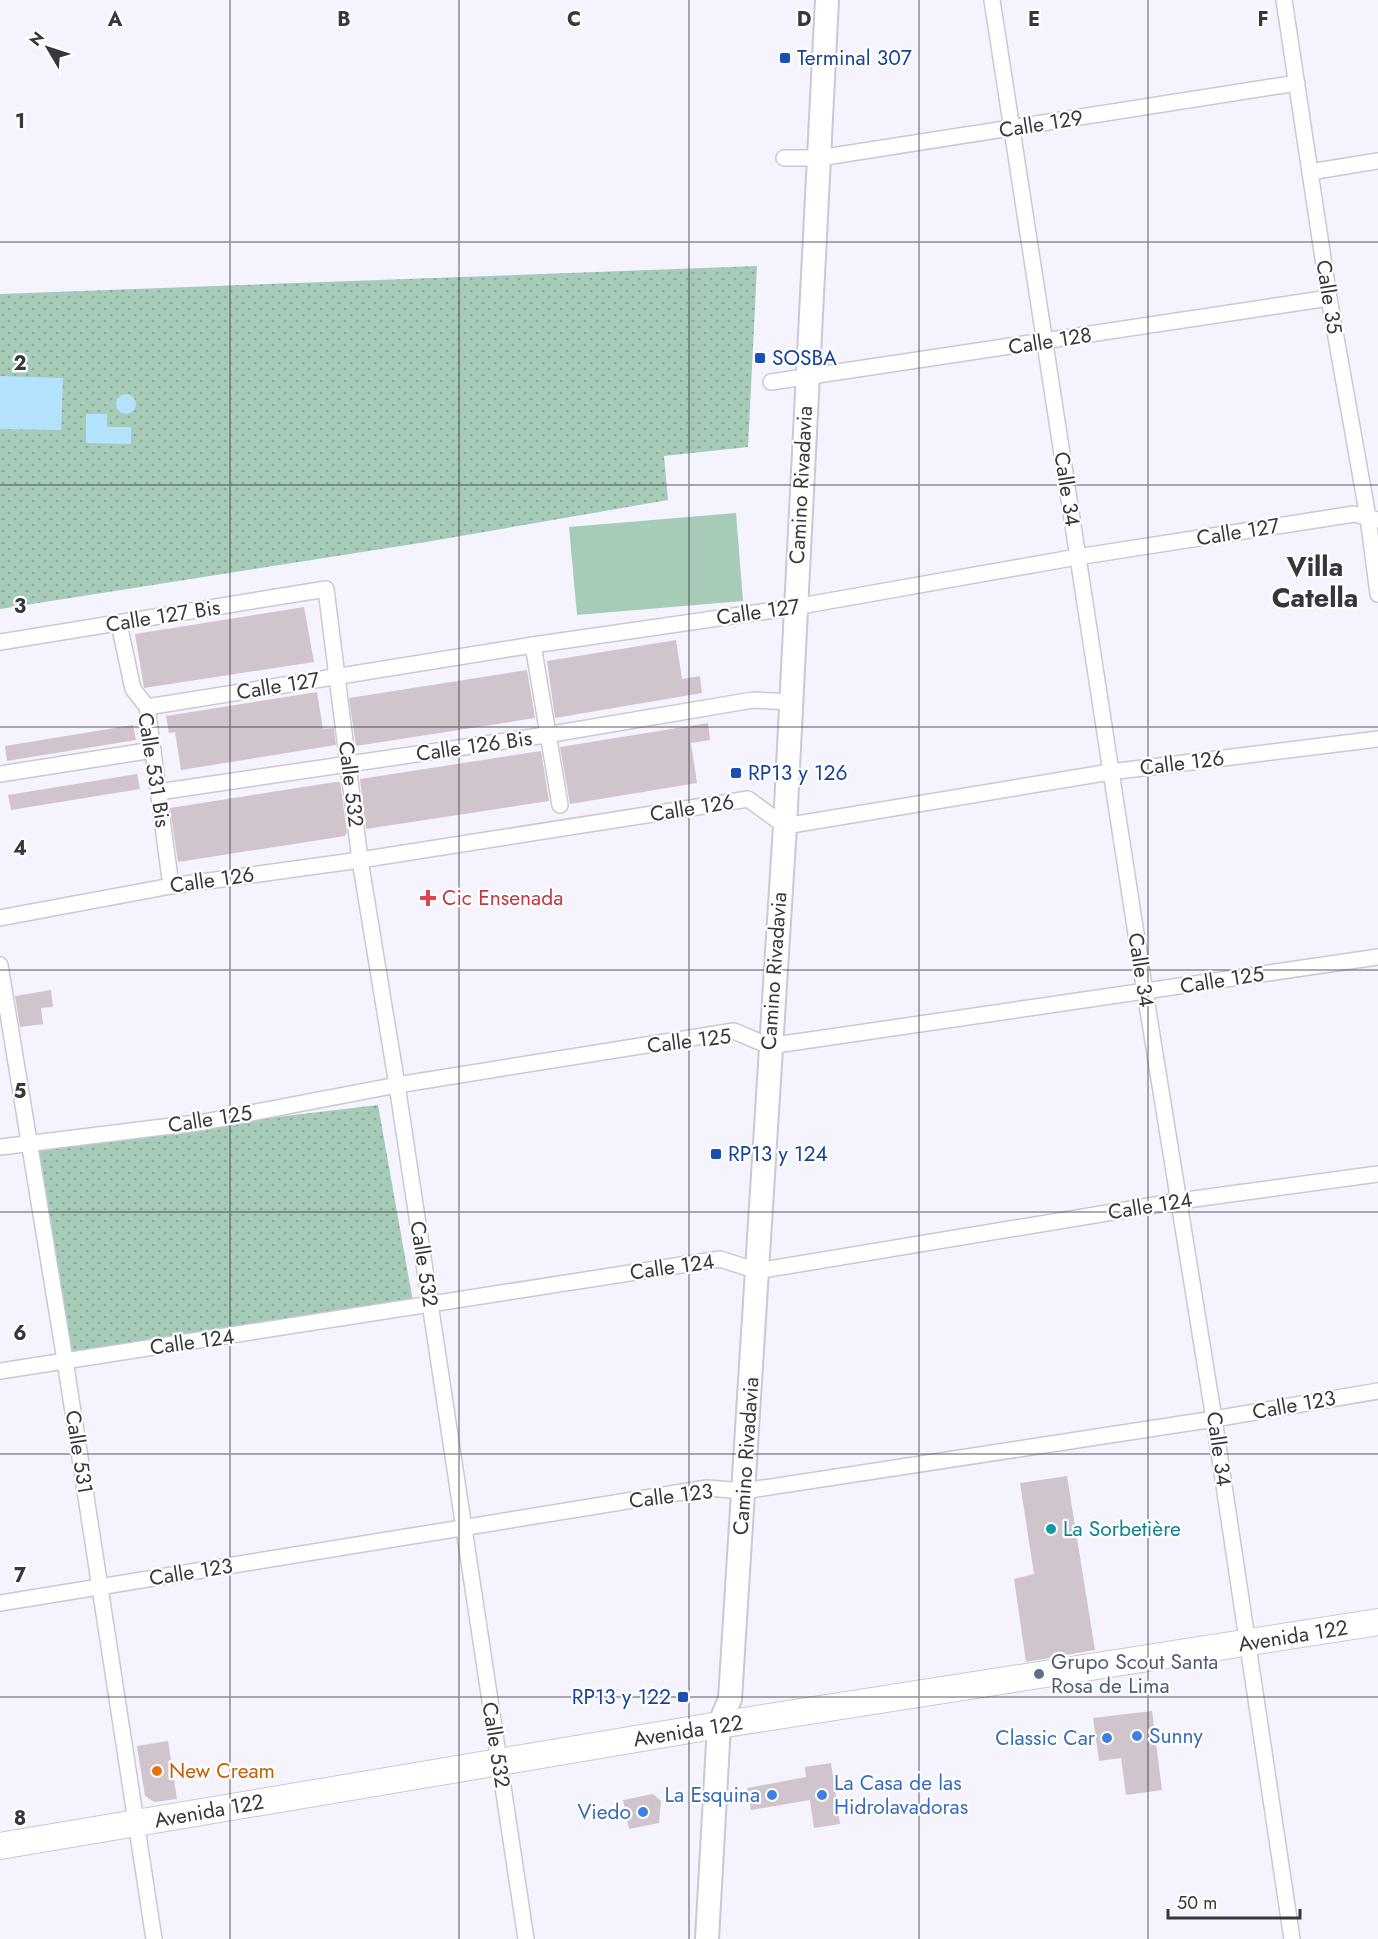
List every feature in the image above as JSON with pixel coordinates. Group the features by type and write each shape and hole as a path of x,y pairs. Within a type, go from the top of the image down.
{"highway":[{"name":"Avenida 122","path":"0,1846 719,1725 1378,1622"}],"main road":[{"name":"Camino Rivadavia","path":"707,1939 719,1725 730,1698 769,1046 785,826 826,0"}],"street":[{"name":"Calle 34","path":"992,0 1144,992 1215,1419 1246,1643 1292,1939"},
{"name":"Calle 35","path":"1284,0 1329,298 1373,519 1378,594"},
{"name":"Calle 129","path":"784,158 819,158 1297,83"},
{"path":"1310,172 1378,161"},
{"name":"Calle 128","path":"771,382 1329,298"},
{"name":"Calle 127","path":"147,707 533,645 795,608 1077,557 1354,514 1373,519"},
{"name":"Calle 127 Bis","path":"0,642 326,589"},
{"name":"Calle 532","path":"326,589 360,860 397,1085 526,1939"},
{"name":"Calle 531 Bis","path":"119,624 133,689 147,707 171,886"},
{"path":"533,645 546,735 560,805"},
{"name":"Calle 126 Bis","path":"158,792 546,735 753,700 790,702"},
{"name":"Calle 126","path":"0,918 171,886 360,860 748,799 785,826 1110,772 1378,739"},
{"path":"0,774 153,750"},
{"name":"Calle 125","path":"0,1147 204,1122 397,1085 734,1031 769,1046 1378,957"},
{"name":"Calle 531","path":"0,965 65,1360 134,1824 154,1939"},
{"name":"Calle 124","path":"0,1371 720,1259 757,1270 1179,1201 1378,1174"},
{"name":"Calle 123","path":"0,1603 707,1488 744,1491 1215,1419 1378,1391"}],"green space":[{"path":"757,266 748,447 664,456 668,500 426,542 0,609 0,294"},
{"path":"736,513 743,601 577,615 569,527"},
{"path":"378,1105 413,1302 69,1355 31,1146"}],"water":[{"path":"0,376 63,378 61,430 0,429"},
{"path":"122,394 130,394 136,400 136,408 130,414 122,414 116,408 116,400"},
{"path":"86,414 107,414 107,427 131,427 131,444 86,443"}],"building":[{"path":"304,607 314,662 144,688 135,634"},
{"path":"676,640 682,679 700,676 702,693 555,718 547,661"},
{"path":"527,670 535,718 356,746 349,698"},
{"path":"317,692 323,729 334,728 336,745 181,770 175,732 169,733 166,716"},
{"path":"708,723 710,740 691,743 697,783 570,804 560,747"},
{"path":"133,725 136,740 7,761 5,746"},
{"path":"541,751 549,801 366,829 360,779"},
{"path":"137,774 140,789 11,810 8,795"},
{"path":"340,782 347,832 345,836 178,862 170,808"},
{"path":"51,990 53,1007 41,1008 43,1024 20,1027 15,996"},
{"name":"La Sorbetière","path":"1067,1476 1095,1650 1026,1662 1014,1579 1034,1574 1020,1483"},
{"name":"Sunny","path":"1152,1711 1162,1790 1126,1795 1121,1758 1099,1761 1093,1718"},
{"name":"New Cream","path":"168,1741 177,1799 154,1802 145,1796 137,1746"},
{"path":"831,1763 840,1824 814,1828 810,1800 751,1810 747,1788 806,1777 805,1767"},
{"name":"Viedo","path":"653,1794 661,1801 659,1823 629,1829 623,1800"}],"place":[{"name":"Terminal 307","path":"785,58"},
{"name":"SOSBA","path":"760,358"},
{"name":"RP13 y 126","path":"736,773"},
{"name":"Cic Ensenada","path":"428,898"},
{"name":"RP13 y 124","path":"716,1154"},
{"name":"La Sorbetière","path":"1051,1529"},
{"name":"Grupo Scout Santa Rosa de Lima","path":"1039,1674"},
{"name":"RP13 y 122","path":"683,1697"},
{"name":"Sunny","path":"1137,1736"},
{"name":"Classic Car","path":"1107,1738"},
{"name":"New Cream","path":"157,1771"},
{"name":"La Esquina","path":"772,1795"},
{"name":"La Casa de las Hidrolavadoras","path":"822,1795"},
{"name":"Viedo","path":"643,1812"}],"district":[{"name":"Villa Catella","path":"1315,582"}]}
